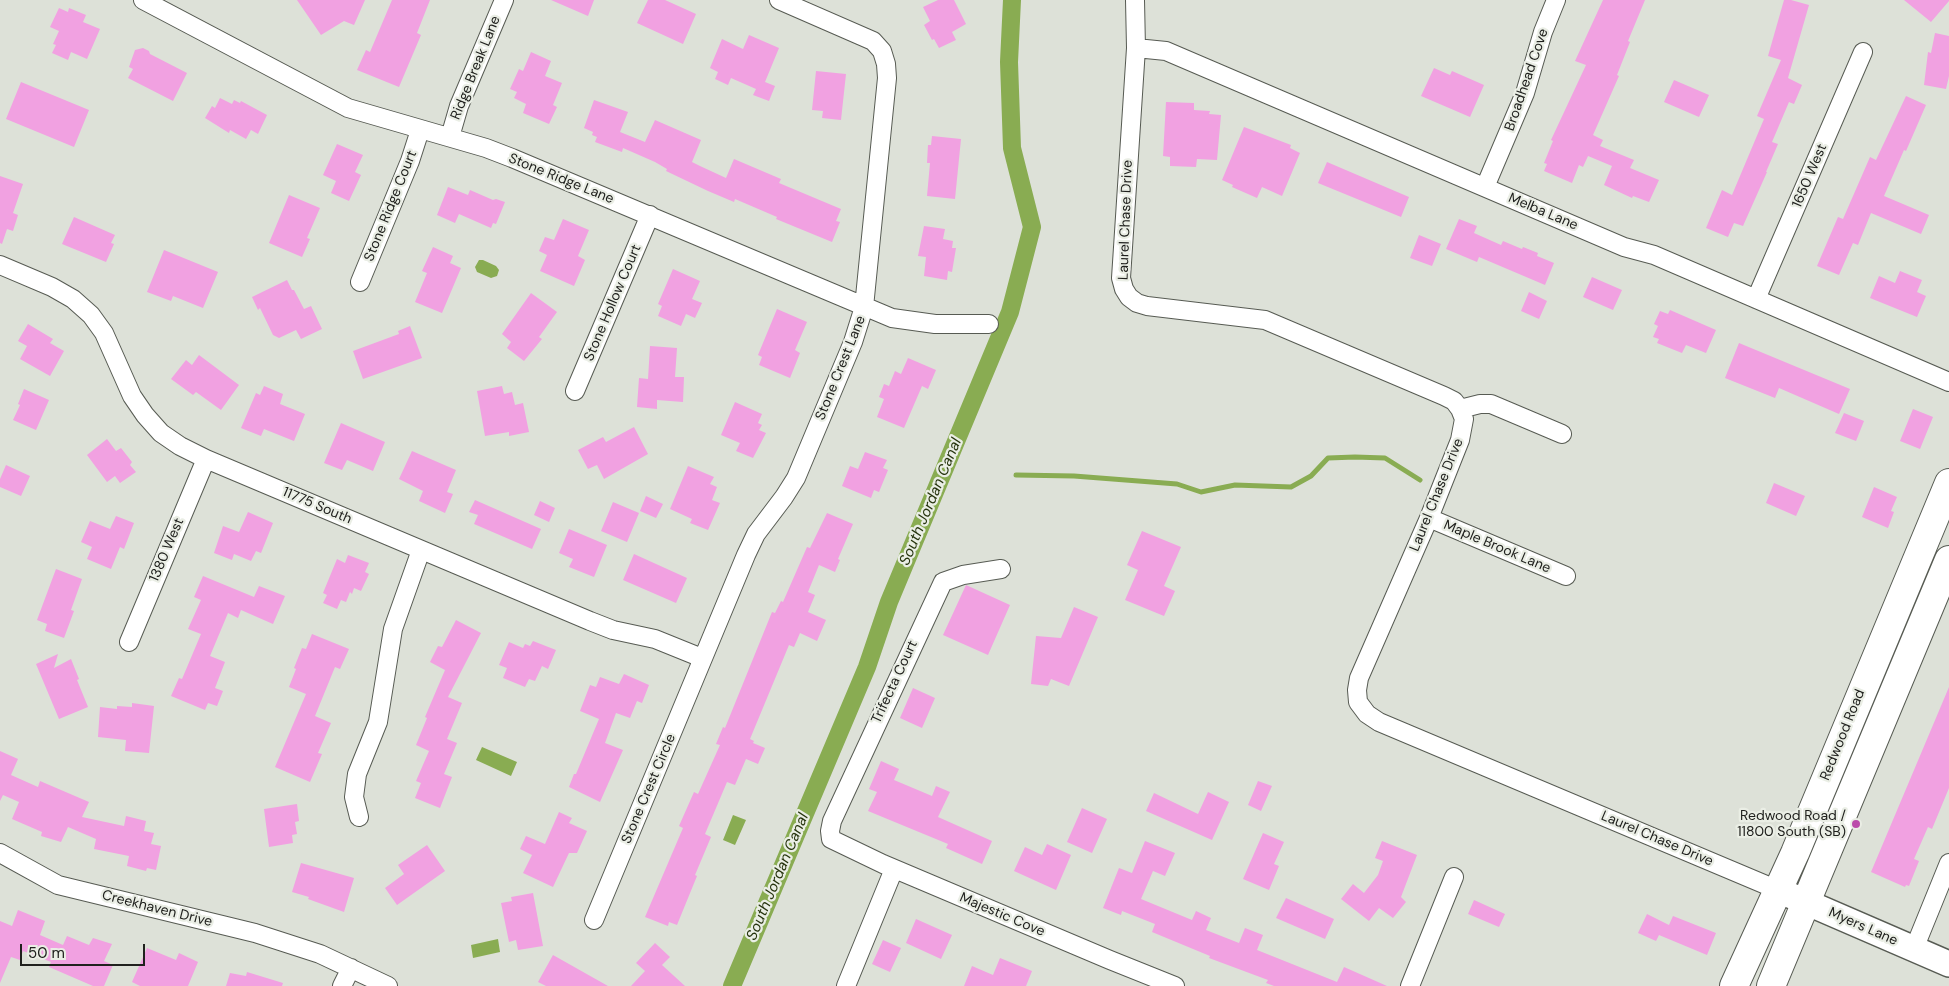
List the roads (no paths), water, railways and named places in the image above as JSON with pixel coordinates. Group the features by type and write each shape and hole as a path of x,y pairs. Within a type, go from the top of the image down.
{"main road":[{"name":"Redwood Road","path":"1734,986 1795,854 1949,483"},
{"path":"1771,986 1946,578"},
{"name":"Myers Lane","path":"1778,890 1949,964"}],"street":[{"name":"Stone Ridge Lane","path":"143,0 348,108 450,137 512,158 892,318 913,322 989,324"},
{"name":"Ridge Break Lane","path":"450,137 459,106 504,0"},
{"name":"Stone Crest Lane","path":"702,658 756,534 796,478 853,342 864,307 887,78 886,64 882,51 873,41 779,0"},
{"name":"Laurel Chase Drive","path":"1135,0 1136,48 1121,278 1124,289 1130,297 1138,303 1147,306 1265,320 1444,396 1454,401 1464,419 1463,430 1429,518 1359,678 1358,702 1367,714 1388,726 1778,890"},
{"name":"Broadhead Cove","path":"1485,187 1525,93 1543,32 1556,0"},
{"name":"Melba Lane","path":"1136,48 1166,51 1624,247 1654,255 1949,382"},
{"name":"1650 West","path":"1756,299 1863,52"},
{"name":"Stone Ridge Court","path":"360,282 410,161 420,130"},
{"name":"Stone Hollow Court","path":"575,391 650,215"},
{"name":"11775 South","path":"0,265 52,287 73,299 90,315 104,333 132,396 145,415 161,433 180,446 613,630 655,638 702,658"},
{"path":"1460,409 1480,404 1491,404 1562,434"},
{"name":"1380 West","path":"129,642 206,458"},
{"name":"Maple Brook Lane","path":"1429,518 1566,576"},
{"path":"359,818 354,797 357,774 378,722 393,629 421,550"},
{"name":"Trifecta Court","path":"831,839 832,821 943,582 1002,569"},
{"name":"Stone Crest Circle","path":"594,920 692,688 702,658"},
{"name":"Majestic Cove","path":"831,839 894,868 1175,986"},
{"name":"Creekhaven Drive","path":"0,853 58,885 255,934 320,954 388,986"},
{"path":"1914,949 1949,863"},
{"path":"846,986 894,868"},
{"path":"1410,986 1454,877"},
{"path":"342,986 351,968"}],"waterway":[{"name":"South Jordan Canal","path":"732,986 867,667 889,602 1010,312 1032,227 1012,148 1009,62 1012,0"},
{"path":"1016,475 1074,476 1177,484 1201,492 1235,485 1291,487 1311,476 1328,458 1355,457 1385,458 1420,480"}],"place":[{"name":"Redwood Road / 11800 South (SB)","path":"1856,824"}]}
